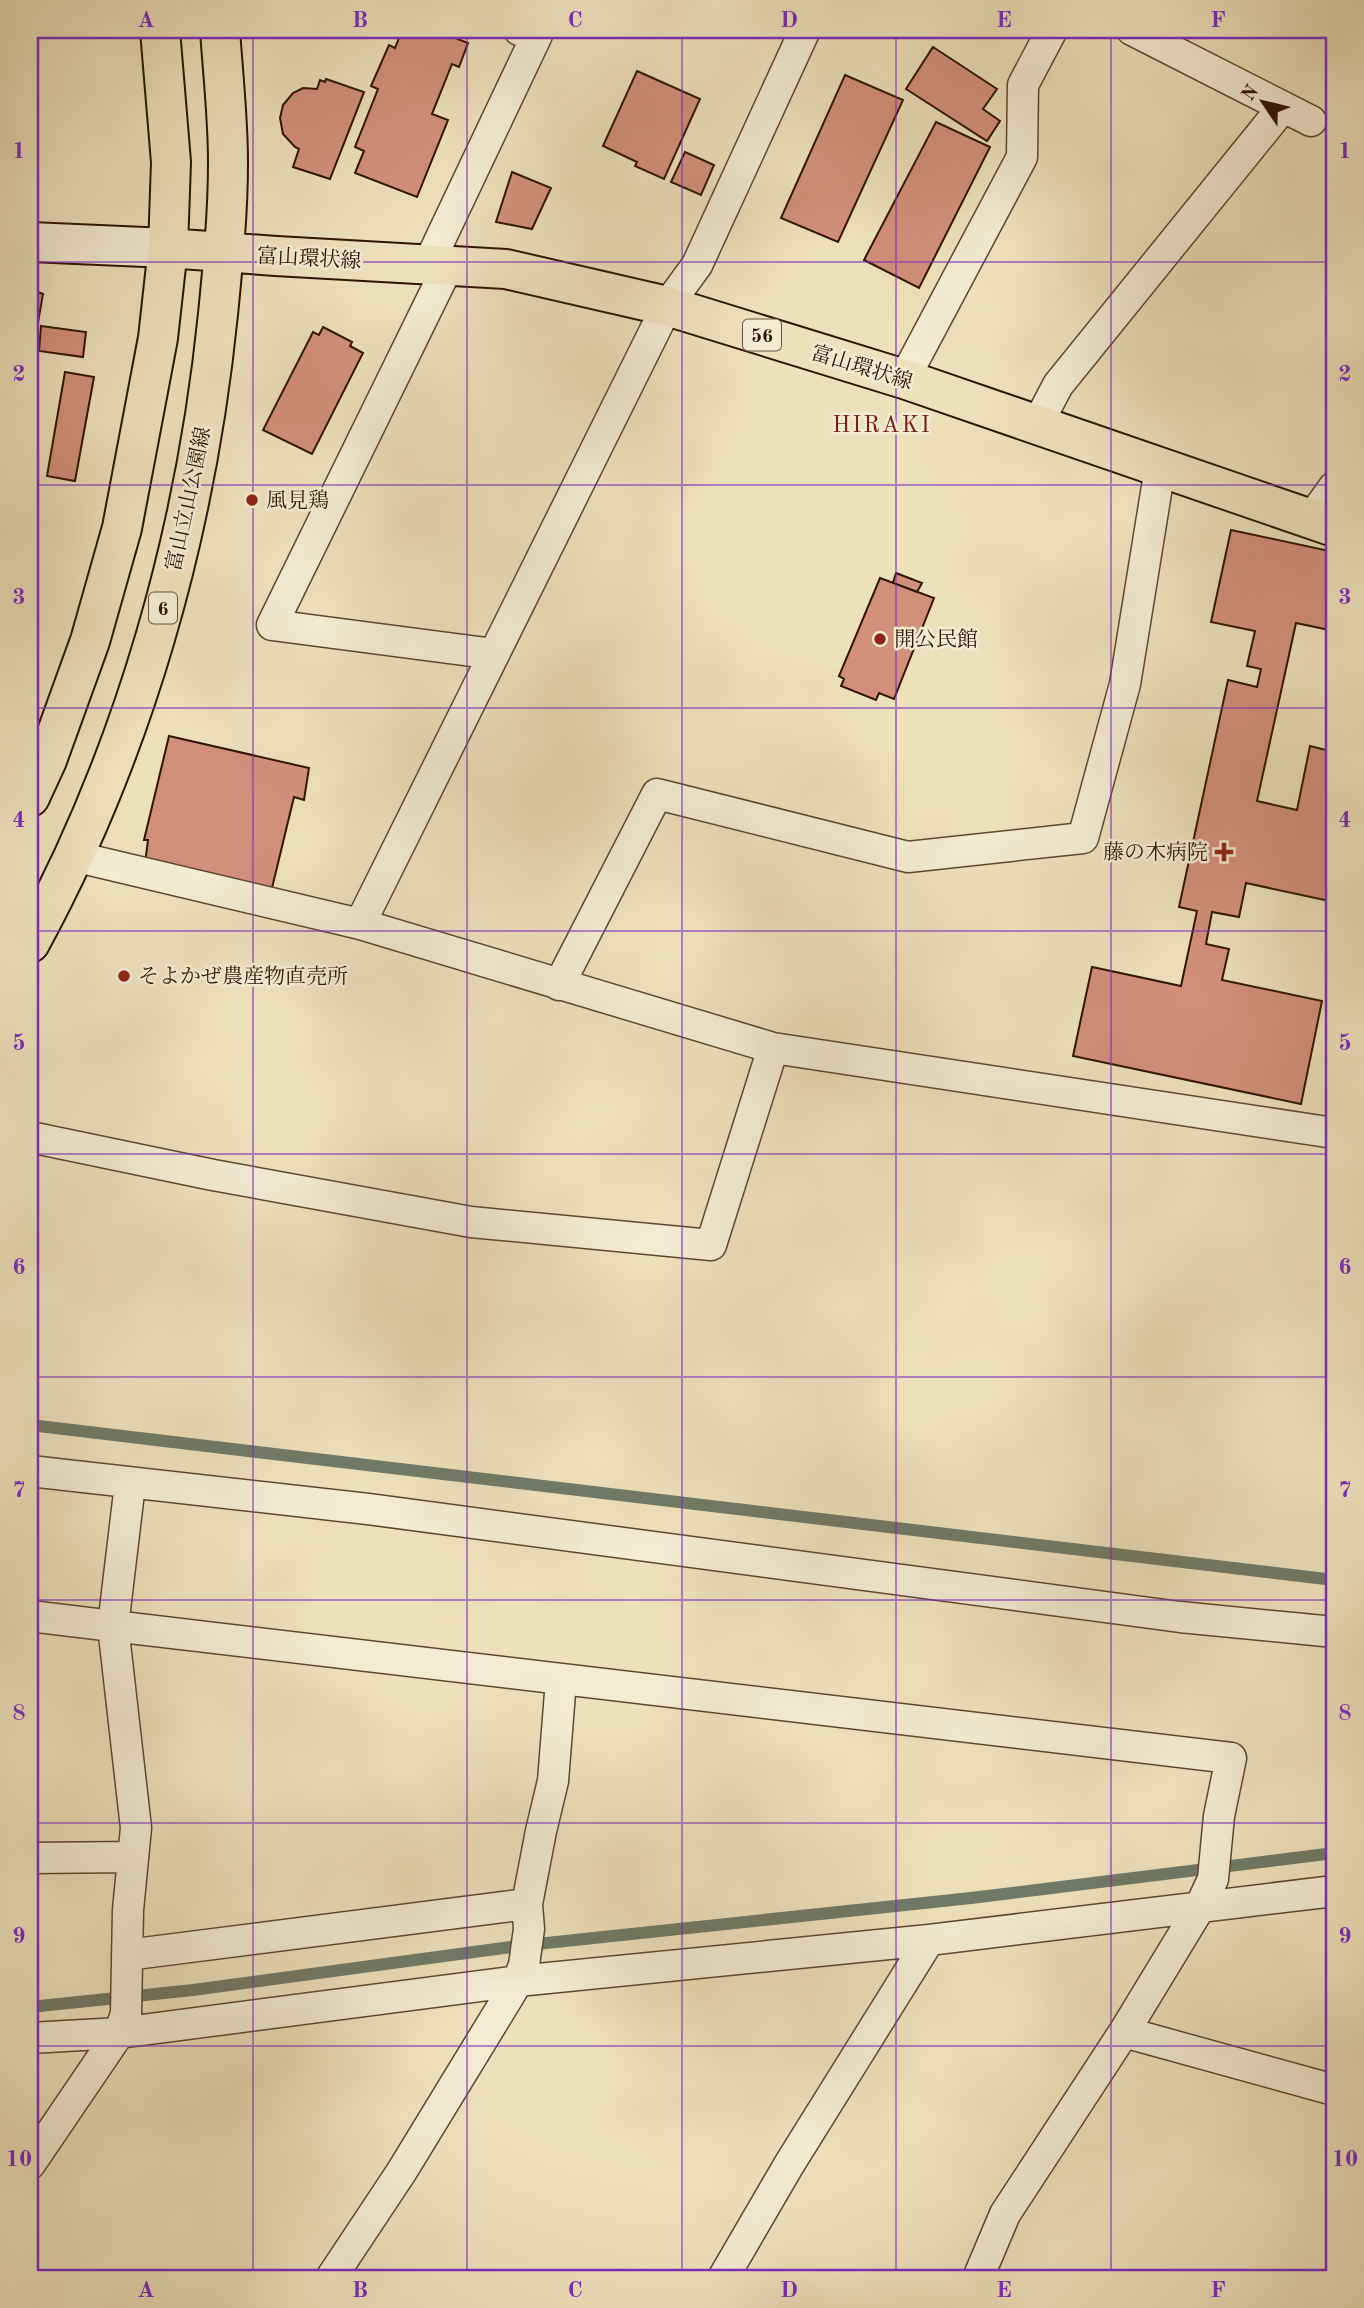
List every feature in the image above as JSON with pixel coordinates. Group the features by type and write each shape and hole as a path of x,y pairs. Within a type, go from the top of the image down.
{"main road":[{"path":"30,797 47,760 90,641 122,528 158,338 168,247 171,162 160,30"},
{"name":"富山立山公園線","path":"30,943 73,856 105,782 138,690 165,602 195,480 204,429 225,252 228,162 220,30"},
{"path":"30,242 168,247"},
{"name":"富山環状線","path":"168,247 506,269 667,306 904,379 1323,523"}],"street":[{"path":"494,653 272,625 438,265 537,35 519,30"},
{"path":"360,924 667,306 697,265 805,30"},
{"path":"904,379 1021,157 1023,85 1052,30"},
{"path":"1132,30 1311,121"},
{"path":"1037,425 1058,386 1283,107"},
{"path":"559,985 657,794 908,856 1083,838 1125,684 1160,468"},
{"path":"1323,523 1334,487"},
{"path":"73,856 360,924 773,1048 1334,1133"},
{"path":"30,1137 213,1175 471,1222 711,1245 773,1048"},
{"path":"30,1471 368,1510 1166,1615 1334,1632"},
{"path":"30,2164 119,2033 126,2014 128,1910 136,1828 113,1626 130,1484"},
{"path":"30,1616 1231,1758 1219,1816 1213,1879 1200,1907 1124,2032 1005,2214 978,2278"},
{"path":"331,2278 402,2171 518,1981 524,1965 529,1929 527,1904 553,1782 561,1680"},
{"path":"30,1858 134,1857"},
{"path":"30,2038 119,2033 518,1981 929,1940 1334,1891"},
{"path":"128,1955 527,1904"},
{"path":"723,2278 790,2163 929,1940"},
{"path":"1124,2032 1334,2090"}],"building":[{"path":"402,30 435,30 468,43 459,67 452,64 432,114 448,120 417,197 355,173 364,151 355,147 378,89 371,86 389,45 395,48"},
{"path":"933,47 997,89 983,109 1000,121 987,141 906,89"},
{"path":"637,71 700,99 664,179 635,166 637,162 603,146"},
{"path":"845,75 903,100 838,242 781,218"},
{"path":"326,79 364,92 330,179 293,167 299,149 283,134 280,118 283,105 293,93 303,88 317,89 320,80 325,82"},
{"path":"936,122 990,147 919,288 864,260"},
{"path":"685,152 714,165 701,195 671,182"},
{"path":"512,172 551,188 532,229 496,222"},
{"path":"30,289 43,294 32,357 30,356"},
{"path":"41,326 86,332 83,357 39,351"},
{"path":"323,327 352,342 350,346 363,353 312,454 263,430 313,332 319,335"},
{"path":"65,372 94,377 75,481 47,476"},
{"path":"1231,530 1334,552 1334,631 1296,623 1257,801 1297,810 1310,746 1334,752 1334,902 1246,883 1239,917 1212,912 1206,944 1229,949 1222,980 1322,1001 1301,1104 1073,1056 1092,967 1181,986 1197,911 1179,907 1228,680 1257,687 1261,669 1247,666 1255,631 1211,622"},
{"path":"896,573 922,583 917,592 893,583"},
{"path":"880,578 934,598 894,699 879,693 876,700 841,686 844,679 839,676"},
{"path":"169,736 309,768 304,800 294,797 271,892 145,864 148,840 144,840"}],"waterway":[{"path":"30,1425 1334,1580"},
{"path":"30,2007 193,1990 518,1946 971,1898 1334,1853"}],"place":[{"name":"風見鶏","path":"252,500"},
{"name":"開公民館","path":"880,639"},
{"name":"藤の木病院","path":"1224,852"},
{"name":"そよかぜ農産物直売所","path":"124,976"}],"district":[{"name":"HIRAKI","path":"882,424"}]}
